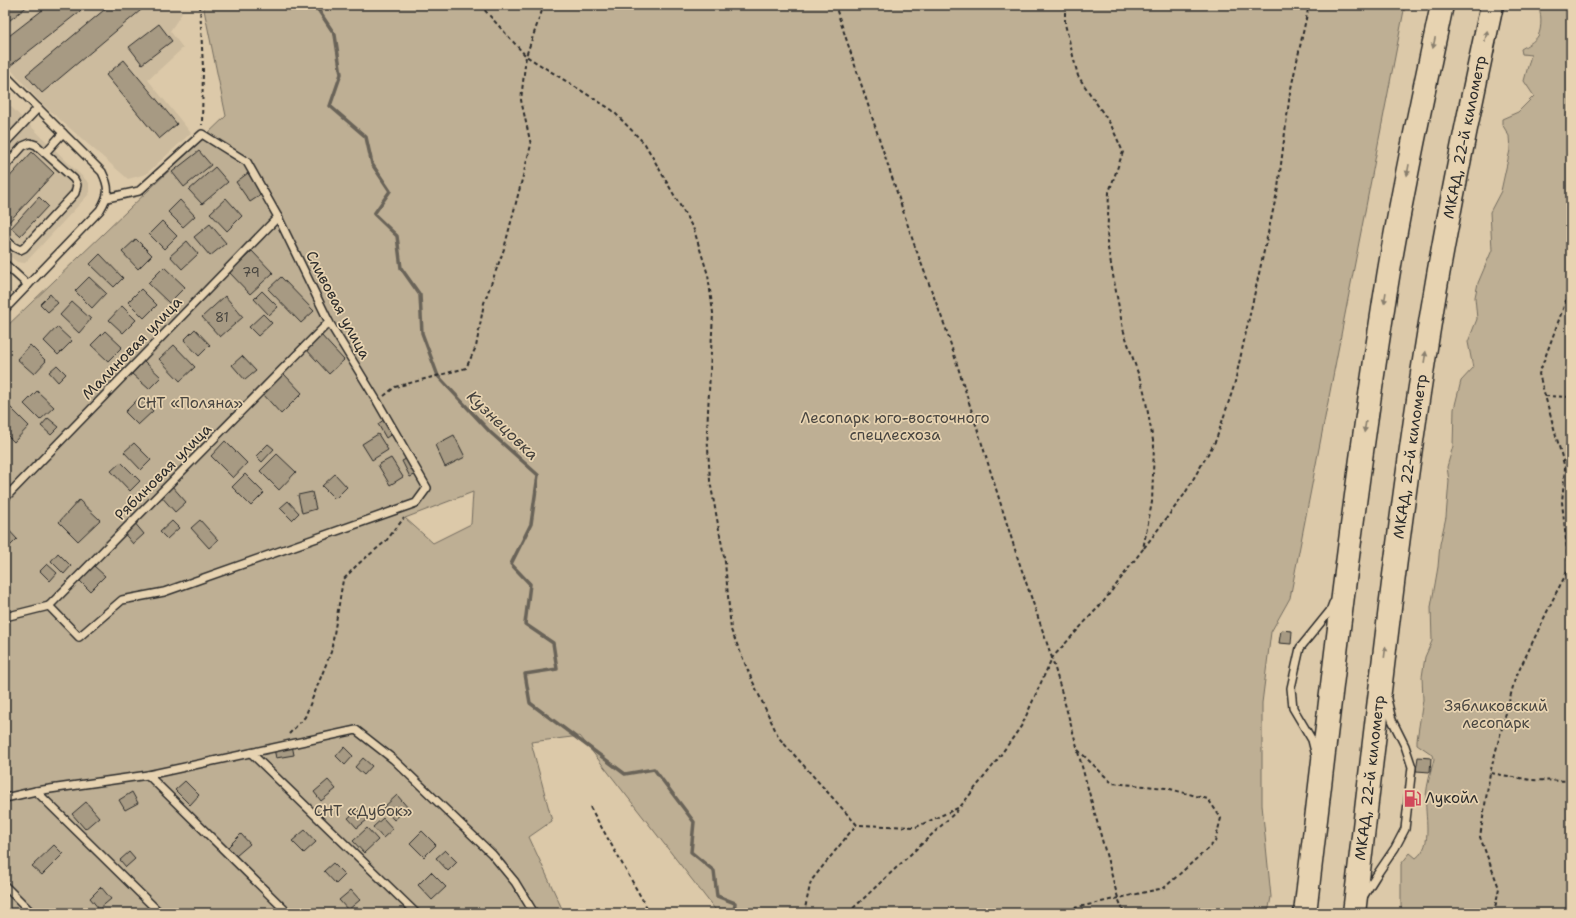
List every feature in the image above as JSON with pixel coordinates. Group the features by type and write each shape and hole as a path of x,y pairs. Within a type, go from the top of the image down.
{"highway":[{"path":"1305,913 1361,452 1388,274 1414,135 1442,5"},
{"name":"МКАД, 22-й километр","path":"1354,913 1410,459 1437,282 1462,145 1492,5"}],"lane":[{"path":"5,76 102,172 108,184 107,198 100,210 5,309"},
{"path":"5,143 38,108"},
{"path":"45,153 63,133"},
{"path":"107,198 139,191 202,134"},
{"name":"Сливовая улица","path":"202,134 247,162 278,217 329,322 427,488 416,503"},
{"path":"5,166 23,146 30,143 36,145 78,185 75,193 24,248 20,250 5,239"},
{"name":"Малиновая улица","path":"5,498 278,217"},
{"path":"5,264 28,285"},
{"name":"Рябиновая улица","path":"49,606 329,322"},
{"path":"5,617 49,606 79,637 122,600 164,592 416,503"},
{"path":"1321,779 1312,740 1293,708 1291,688 1300,648 1330,611 1347,565"},
{"path":"1354,913 1395,848 1405,829 1412,767 1405,746 1392,720 1382,678"},
{"path":"5,798 36,791 148,775 356,730 393,760 492,854 515,882 534,913"},
{"path":"251,753 416,913"},
{"path":"148,775 288,913"},
{"path":"36,791 160,913"},
{"path":"5,886 32,913"}],"path":[{"path":"200,5 203,68 202,134"},
{"path":"480,5 526,56 612,110 645,144 694,230 708,275 713,313 707,431 710,481 725,562 732,630 752,680 779,738 857,825 916,827 960,807"},
{"path":"377,401 395,387 466,368 476,347 484,302 504,249 531,144 521,100 526,56 544,5"},
{"path":"835,5 914,244 946,328 1017,556 1052,658 1118,898 1124,913"},
{"path":"1064,5 1066,24 1078,76 1112,125 1123,152 1109,192 1107,243 1123,329 1144,391 1154,446 1152,502 1143,549"},
{"path":"848,913 960,807 992,767 1022,725 1052,658 1104,601 1184,495 1216,440 1234,386 1278,188 1290,93 1309,5"},
{"path":"1569,568 1562,502 1565,468 1539,374 1571,287"},
{"path":"1545,396 1571,396"},
{"path":"263,750 285,739 305,717 331,652 343,580 357,565 386,541 416,503"},
{"path":"1494,913 1499,888 1480,837 1490,773 1516,679 1556,592 1571,565"},
{"path":"1066,913 1074,908 1164,888 1215,842 1221,818 1208,799 1166,788 1112,783 1078,750"},
{"path":"1490,773 1531,780 1571,781 1571,808"},
{"path":"590,807 650,913"},
{"path":"1571,818 1571,907"},
{"path":"804,913 811,881 857,825"}],"shaded area":[{"path":"5,5 178,5 182,13 170,31 183,48 148,80 191,133 146,174 128,179 42,104 5,63"},
{"path":"5,101 89,183 89,194 25,263 17,262 5,252"}],"green space":[{"name":"Лесопарк юго-восточного спецлесхоза","path":"203,5 1405,5 1290,598 1271,632 1262,703 1262,805 1271,897 1268,913 718,913 580,736 531,742 552,821 529,837 564,913 5,913 5,328 226,116","holes":["473,492 471,524 433,543 405,518"]},
{"name":"Зябликовский лесопарк","path":"1537,5 1571,5 1571,913 1401,913 1401,864 1410,853 1416,858 1422,852 1427,838 1426,796 1434,759 1433,755 1417,744 1417,740 1423,700 1422,677 1425,657 1432,641 1431,607 1438,567 1440,544 1446,517 1449,481 1447,467 1453,446 1454,409 1461,381 1473,368 1468,342 1477,319 1475,297 1478,283 1492,250 1490,212 1501,191 1510,150 1509,136 1502,124 1502,119 1518,112 1534,96 1524,81 1531,55 1522,54 1521,49 1535,40 1538,36 1541,25 1541,16"}],"building":[{"path":"5,5 29,5 5,24"},
{"path":"49,5 88,5 10,66 5,60 5,39"},
{"path":"110,5 147,5 42,93 26,75"},
{"path":"159,24 172,41 142,64 129,47"},
{"path":"124,60 177,124 159,139 106,75"},
{"path":"199,151 211,165 184,187 172,172"},
{"path":"32,152 54,173 5,226 5,182"},
{"path":"215,167 228,182 202,204 189,190"},
{"path":"248,173 262,194 250,202 236,182"},
{"path":"39,197 48,206 20,236 11,228"},
{"path":"226,198 242,216 227,231 210,213"},
{"path":"180,200 195,216 183,227 168,212"},
{"path":"162,221 177,236 164,249 149,234"},
{"path":"210,224 226,243 210,256 194,237"},
{"path":"136,239 152,255 138,269 122,252"},
{"path":"187,241 198,254 182,269 170,256"},
{"path":"252,251 273,273 250,294 229,272"},
{"path":"100,254 123,278 114,287 90,264"},
{"path":"164,267 185,287 169,303 148,283"},
{"path":"89,277 106,293 92,308 75,291"},
{"path":"281,277 314,311 301,323 268,289"},
{"path":"141,289 157,305 144,318 128,302"},
{"path":"262,291 278,307 269,315 254,299"},
{"path":"50,294 58,303 48,312 40,304"},
{"path":"225,296 243,317 220,337 202,317"},
{"path":"72,302 91,319 79,333 60,315"},
{"path":"122,306 136,320 123,333 109,320"},
{"path":"263,314 272,323 258,336 249,327"},
{"path":"57,327 72,341 58,355 44,341"},
{"path":"195,329 210,345 199,356 184,340"},
{"path":"105,331 122,347 108,361 91,345"},
{"path":"320,334 344,360 329,374 305,348"},
{"path":"30,345 46,361 34,374 17,359"},
{"path":"174,345 195,367 180,381 159,359"},
{"path":"242,356 256,371 245,380 232,365"},
{"path":"144,361 161,377 149,389 132,374"},
{"path":"57,365 66,374 58,382 49,372"},
{"path":"284,374 302,393 281,414 263,394"},
{"path":"37,391 54,407 40,420 24,404"},
{"path":"140,397 153,411 138,425 125,412"},
{"path":"7,404 29,426 14,442 5,433 5,406"},
{"path":"48,418 59,427 51,435 41,426"},
{"path":"385,419 393,433 386,438 378,424"},
{"path":"378,434 388,450 372,460 362,444"},
{"path":"454,435 465,457 445,467 435,445"},
{"path":"225,441 247,463 233,478 211,456"},
{"path":"134,443 151,460 141,470 124,452"},
{"path":"268,444 274,449 262,462 256,456"},
{"path":"277,454 296,472 279,490 260,471"},
{"path":"391,458 403,477 390,485 378,465"},
{"path":"408,458 417,474 410,477 402,461"},
{"path":"121,462 140,481 130,491 111,471"},
{"path":"245,474 264,493 251,506 232,487"},
{"path":"335,474 347,487 335,499 322,486"},
{"path":"171,485 186,502 175,512 160,495"},
{"path":"312,492 316,509 302,513 298,495"},
{"path":"79,500 100,520 78,541 59,522"},
{"path":"288,501 299,513 292,520 280,508"},
{"path":"200,520 218,540 209,548 191,528"},
{"path":"172,521 179,528 167,539 160,532"},
{"path":"134,522 144,534 133,544 123,532"},
{"path":"5,526 17,539 5,551"},
{"path":"58,553 71,566 64,574 51,561"},
{"path":"47,564 57,573 50,581 40,571"},
{"path":"93,565 105,576 90,591 78,579"},
{"path":"1281,630 1292,631 1291,644 1279,643"},
{"path":"292,745 294,755 276,758 274,749"},
{"path":"344,747 353,756 345,765 336,756"},
{"path":"1418,757 1431,758 1430,772 1416,771"},
{"path":"363,758 372,766 364,775 355,767"},
{"path":"328,780 336,789 321,801 314,792"},
{"path":"185,781 199,795 190,805 175,790"},
{"path":"132,792 138,803 125,810 119,800"},
{"path":"397,795 408,808 394,820 383,808"},
{"path":"86,802 99,817 85,829 72,814"},
{"path":"358,810 367,820 357,828 348,818"},
{"path":"383,818 393,829 383,838 373,827"},
{"path":"367,828 378,840 364,853 353,841"},
{"path":"305,830 316,842 304,853 292,841"},
{"path":"422,831 436,845 424,857 410,843"},
{"path":"241,834 250,844 236,856 228,847"},
{"path":"54,845 63,854 42,875 32,866"},
{"path":"445,850 457,862 448,871 436,858"},
{"path":"129,852 135,859 126,867 120,860"},
{"path":"333,863 345,875 336,884 324,871"},
{"path":"431,872 446,887 432,900 418,885"},
{"path":"101,887 111,899 99,909 90,898"},
{"path":"351,890 360,900 348,910 339,900"}],"waterway":[{"name":"Кузнецовка","path":"315,5 335,35 341,74 330,106 366,137 372,164 390,191 374,214 397,236 401,268 420,295 422,333 438,376 490,432 538,475 531,524 511,564 530,584 525,624 553,643 557,669 525,674 530,703 625,774 654,769 694,822 691,852 714,871 717,896 735,903 734,913"}],"place":[{"name":"Лукойл","path":"1412,798"}],"park label":[{"name":"СНТ «Поляна»","path":"190,403"},
{"name":"СНТ «Дубок»","path":"363,811"}]}
